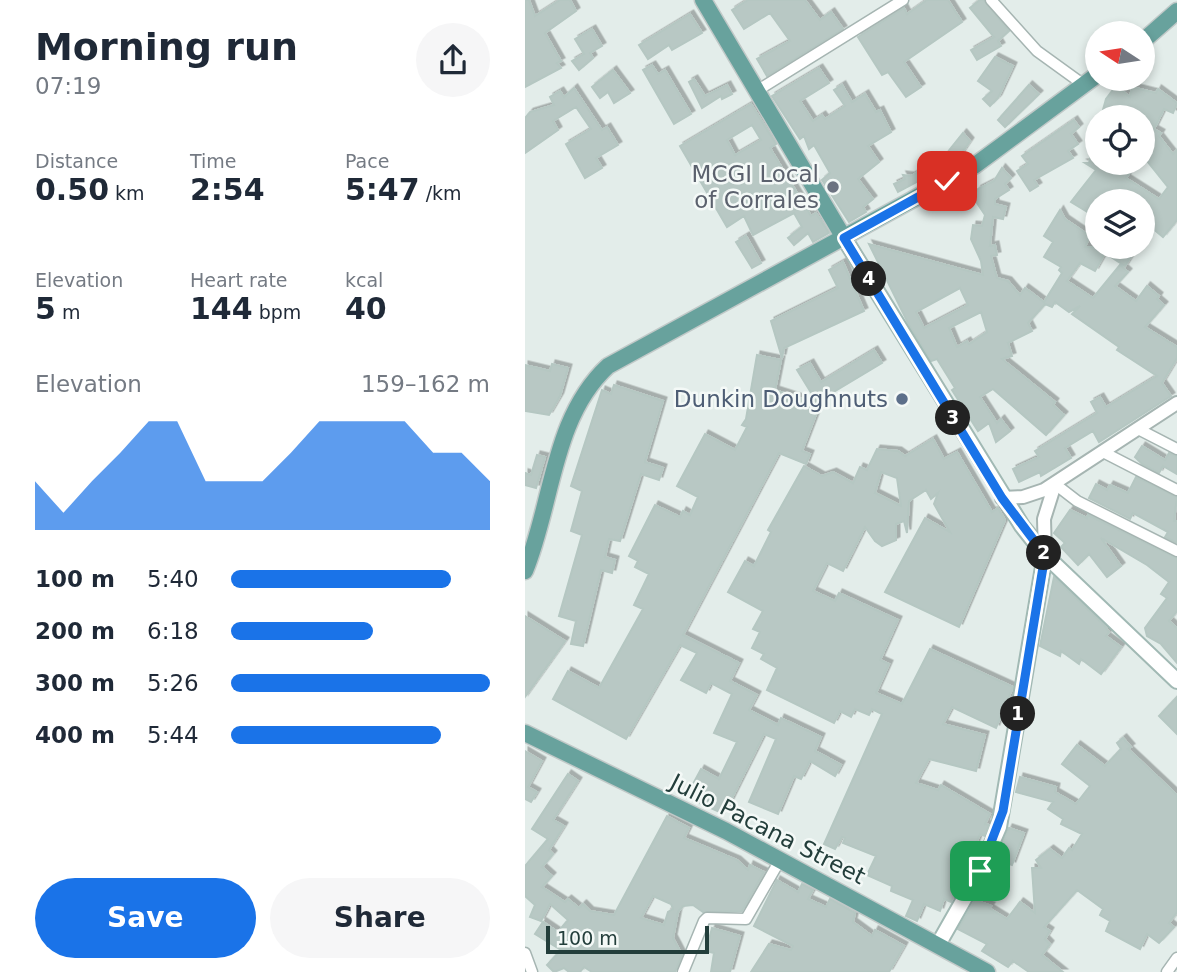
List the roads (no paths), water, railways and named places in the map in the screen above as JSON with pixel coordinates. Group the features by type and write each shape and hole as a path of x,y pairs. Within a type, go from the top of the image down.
{"main road":[{"path":"703,0 755,92 1002,498 1045,555 1177,681"},
{"path":"1155,30 1177,11"},
{"path":"525,571 572,413 597,376 629,353 974,166 1085,84"},
{"path":"939,943 980,871 999,827 1045,555"},
{"name":"Julio Pacana Street","path":"525,733 780,860 939,943 988,972"}],"street":[{"path":"755,92 903,0"},
{"path":"991,0 1037,51 1085,77"},
{"path":"1002,498 1033,495 1055,484 1140,430 1177,402"},
{"path":"1140,430 1177,449"},
{"path":"1103,452 1177,490"},
{"path":"1055,484 1077,501 1177,551"},
{"path":"1045,555 1044,519 1055,484"},
{"path":"683,972 704,921 707,918 747,919 780,860"},
{"path":"525,953 532,972"},
{"path":"1167,972 1177,958"}],"place":[{"name":"MCGI Local of Corrales","path":"833,187"},
{"name":"Dunkin Doughnuts","path":"902,399"}]}
